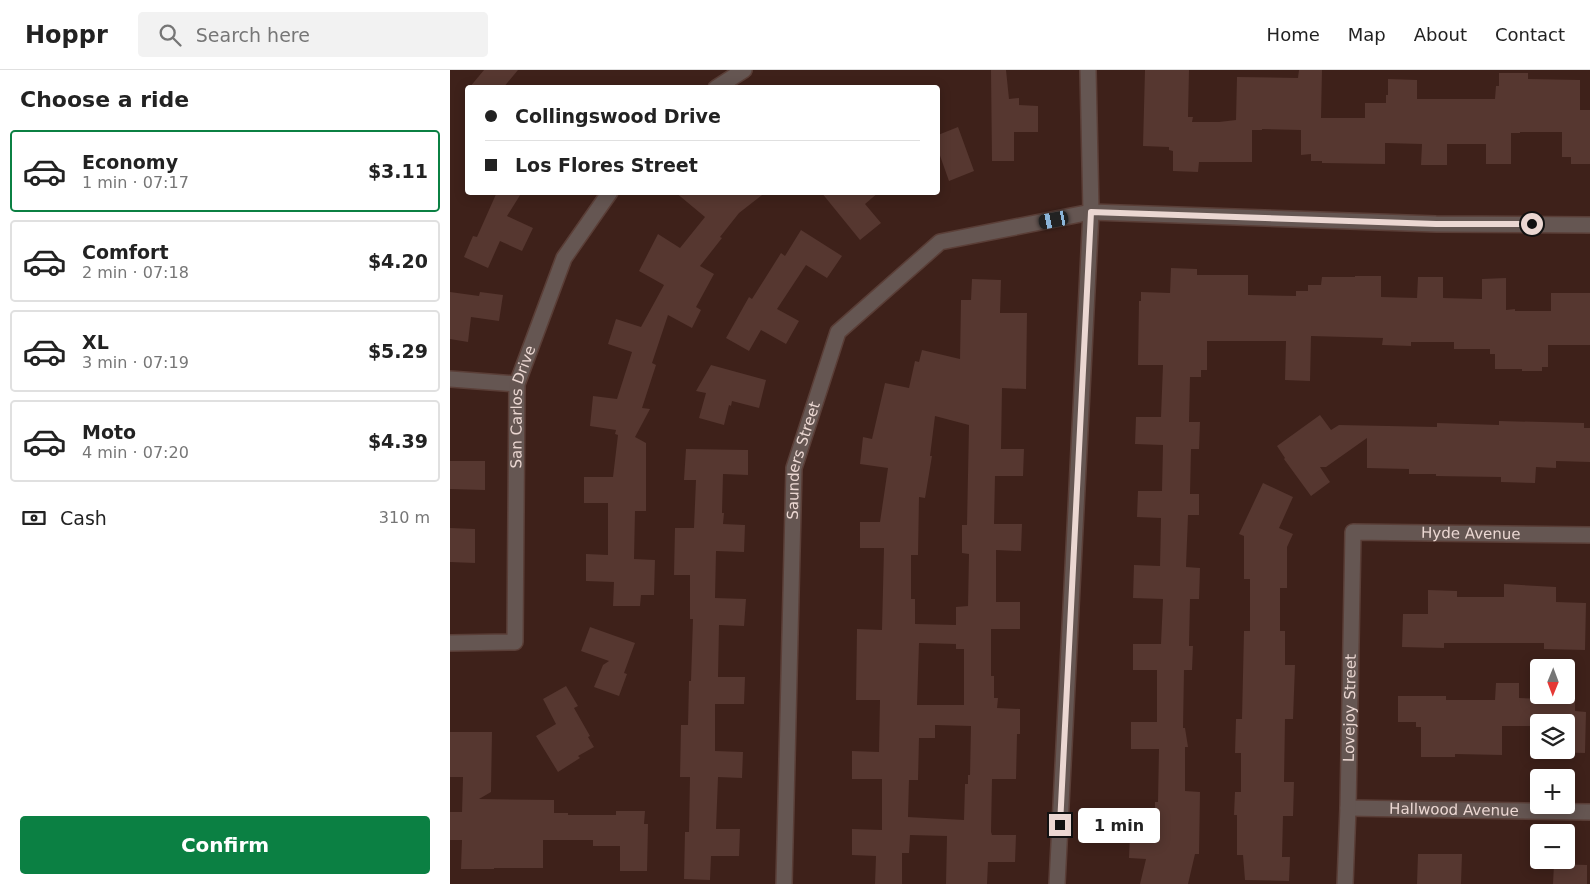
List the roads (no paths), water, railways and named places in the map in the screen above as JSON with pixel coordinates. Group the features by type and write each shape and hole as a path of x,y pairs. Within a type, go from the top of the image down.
{"street":[{"path":"721,85 744,70"},
{"path":"1057,884 1091,212 1088,70"},
{"name":"San Carlos Drive","path":"450,643 516,642 517,384 564,258 608,195"},
{"name":"Saunders Street","path":"784,884 794,468 838,332 940,242 1091,212 1436,224 1590,225"},
{"path":"450,379 517,384"},
{"name":"Hyde Avenue","path":"1353,532 1590,536"},
{"name":"Lovejoy Street","path":"1345,884 1353,532"},
{"name":"Hallwood Avenue","path":"1348,808 1590,812"}]}
